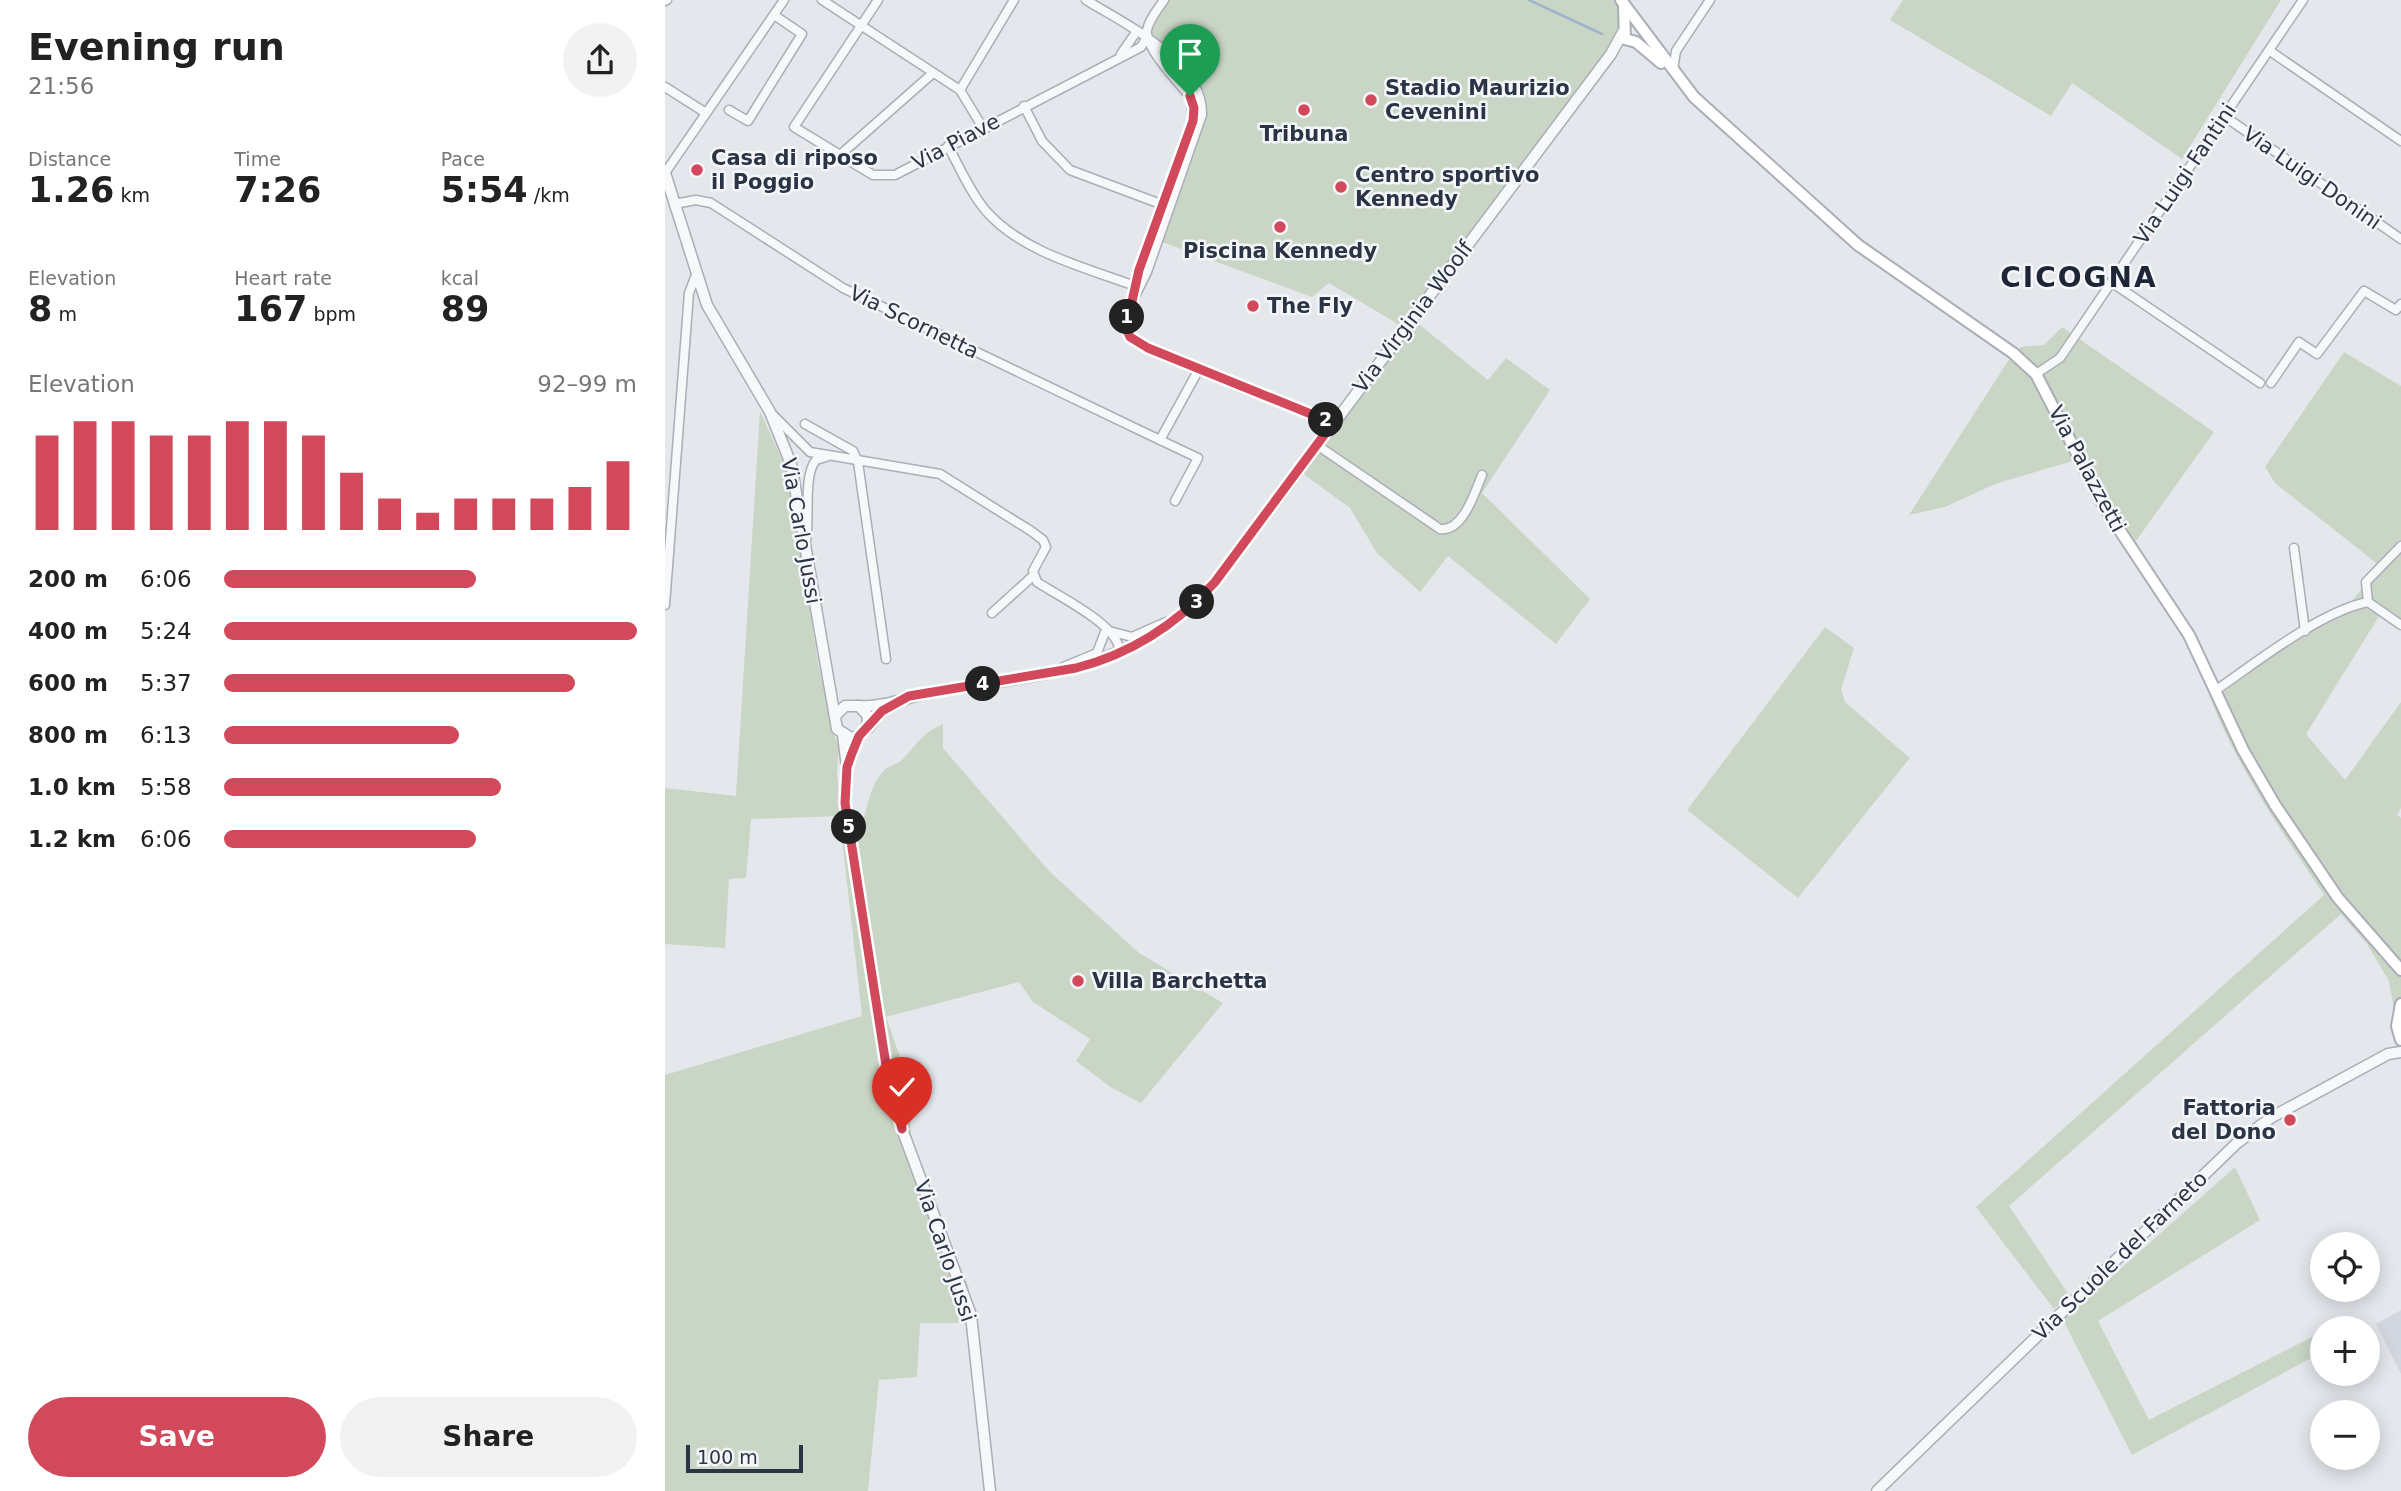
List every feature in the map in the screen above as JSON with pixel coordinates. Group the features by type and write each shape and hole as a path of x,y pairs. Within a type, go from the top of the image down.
{"main road":[{"name":"Via Palazzetti","path":"1623,2 1673,73 1694,97 1858,245 2013,353 2036,374 2105,508 2189,635 2243,750 2295,836 2338,898 2391,962 2401,980"},
{"path":"1623,2 1629,36"},
{"path":"1631,23 1641,28 1642,37 1629,36 1631,23"},
{"name":"Via Palazzetti","path":"1629,36 1673,73"},
{"name":"Via Palazzetti","path":"2391,962 2401,970"},
{"path":"2400,1039 2398,1013 2401,1004"}],"street":[{"name":"Via Carlo Jussi","path":"784,0 665,173 697,275 717,326 769,412 791,464 837,715"},
{"path":"822,0 960,90 983,128"},
{"path":"861,26 879,0"},
{"path":"960,90 1014,0"},
{"path":"1086,0 1161,46 1198,90 1203,102 1202,115 1166,206"},
{"path":"1164,0 1149,24 1147,37 1154,52 1202,115"},
{"path":"1673,73 1676,51 1710,0"},
{"name":"Via Luigi Fantini","path":"2036,374 2060,358 2303,0"},
{"path":"729,110 748,121 802,34 774,15"},
{"name":"Via Piave","path":"861,26 794,127 873,175 885,177 1141,47 1147,37"},
{"name":"Via Piave","path":"1119,57 1137,31"},
{"name":"Via Virginia Woolf","path":"856,705 877,705 909,696 1096,663 1154,635 1176,620 1215,582 1611,54 1629,36"},
{"path":"1660,54 1676,51"},
{"path":"2270,51 2401,141"},
{"path":"840,155 933,74"},
{"path":"665,86 706,113"},
{"path":"1191,98 1193,121 1147,272 1138,287 1127,317 1130,337 1148,348 1333,423"},
{"path":"1024,106 1042,141 1069,170 1166,206"},
{"name":"Via Luigi Donini","path":"2224,116 2401,239"},
{"path":"948,146 984,208 1009,232 1058,256 1138,287"},
{"name":"Via Scornetta","path":"674,204 696,200 711,203 843,288 1198,458 1175,501"},
{"path":"665,605 689,293 697,275"},
{"path":"2111,282 2260,383"},
{"path":"2271,383 2299,342 2317,354 2364,291 2396,310 2401,303"},
{"path":"1160,440 1199,369"},
{"path":"769,412 785,424 803,448 830,457 940,474 1043,540 1046,547 1034,575 992,613"},
{"path":"805,424 853,451 858,461 886,660"},
{"path":"1317,445 1440,529 1448,530 1456,525 1482,475"},
{"path":"806,541 810,519 807,475 816,460 830,457"},
{"path":"2401,545 2366,582 2368,602 2401,625"},
{"path":"2294,548 2305,631"},
{"path":"1034,575 1037,582 1098,621 1120,646 1119,653"},
{"path":"2216,690 2305,631 2342,610 2368,602"},
{"name":"Via Virginia Woolf","path":"1056,672 1067,664 1097,653 1108,632 1132,637 1176,620"},
{"path":"829,682 856,705 868,716 867,728 859,736 843,735 836,723 837,715 845,706 856,705"},
{"name":"Via Virginia Woolf","path":"867,728 882,711 909,696"},
{"name":"Via Carlo Jussi","path":"843,735 847,767 845,803 886,1065 902,1129 971,1315 991,1491"},
{"name":"Via Carlo Jussi","path":"847,767 859,736"},
{"name":"Via Scuole del Farneto","path":"2388,1054 2400,1039"},
{"name":"Via Scuole del Farneto","path":"1877,1491 2237,1143 2272,1117 2388,1054 2401,1052"}],"shaded area":[{"path":"2401,1310 2401,1374 2380,1332 2380,1322"}],"green space":[{"name":"Centro sportivo Kennedy","path":"1164,0 1615,0 1619,7 1620,20 1605,53 1415,321 1488,380 1506,358 1550,390 1482,493 1590,599 1556,644 1448,556 1420,592 1377,553 1350,508 1302,473 1403,327 1329,283 1312,297 1154,239 1196,113 1175,77 1145,48 1143,38"},
{"path":"1903,0 2281,0 2182,159 2072,83 2051,116 1890,20"},
{"path":"2062,327 2214,432 2131,548 2099,510 2073,461 1995,484 1945,507 1909,515 2008,361 2021,347 2044,345"},
{"path":"2344,352 2401,386 2401,626 2381,613 2306,734 2345,780 2401,702 2401,808 2397,815 2401,818 2401,1047 2389,981 2367,944 2341,914 2009,1206 2069,1295 2054,1309 1976,1207 2324,895 2246,773 2209,695 2352,601 2380,566 2275,483 2265,467"},
{"path":"760,411 789,475 819,668 831,705 830,727 839,745 837,774 841,816 751,819 746,878 729,879 725,948 665,944 665,788 736,796"},
{"path":"1825,627 1854,648 1841,689 1845,702 1910,758 1798,898 1687,810"},
{"path":"943,724 943,748 1049,871 1139,953 1223,1003 1141,1103 1112,1088 1076,1061 1090,1039 1033,1002 1019,982 886,1017 907,1077 912,1150 969,1288 958,1323 920,1323 917,1377 879,1380 868,1491 665,1491 665,1075 862,1016 840,821 864,818 872,791 882,772 902,760 924,736"},
{"path":"2235,1167 2260,1220 2098,1321 2149,1420 2310,1338 2310,1359 2132,1455 2063,1320"}],"waterway":[{"path":"1529,0 1602,34"}],"place":[{"name":"Stadio Maurizio Cevenini","path":"1371,100"},
{"name":"Tribuna","path":"1304,110"},
{"name":"Casa di riposo il Poggio","path":"697,170"},
{"name":"Centro sportivo Kennedy","path":"1341,187"},
{"name":"Piscina Kennedy","path":"1280,227"},
{"name":"The Fly","path":"1253,306"},
{"name":"Villa Barchetta","path":"1078,981"},
{"name":"Fattoria del Dono","path":"2290,1120"}],"district":[{"name":"CICOGNA","path":"2079,277"}],"route":[{"path":"902,1129 875,1005 845,803 847,767 859,736 882,711 909,696 1076,668 1096,663 1154,635 1195,604 1215,582 1333,423 1139,344 1130,337 1126,328 1129,308 1138,287 1139,270 1193,121 1194,108 1190,96"}]}
